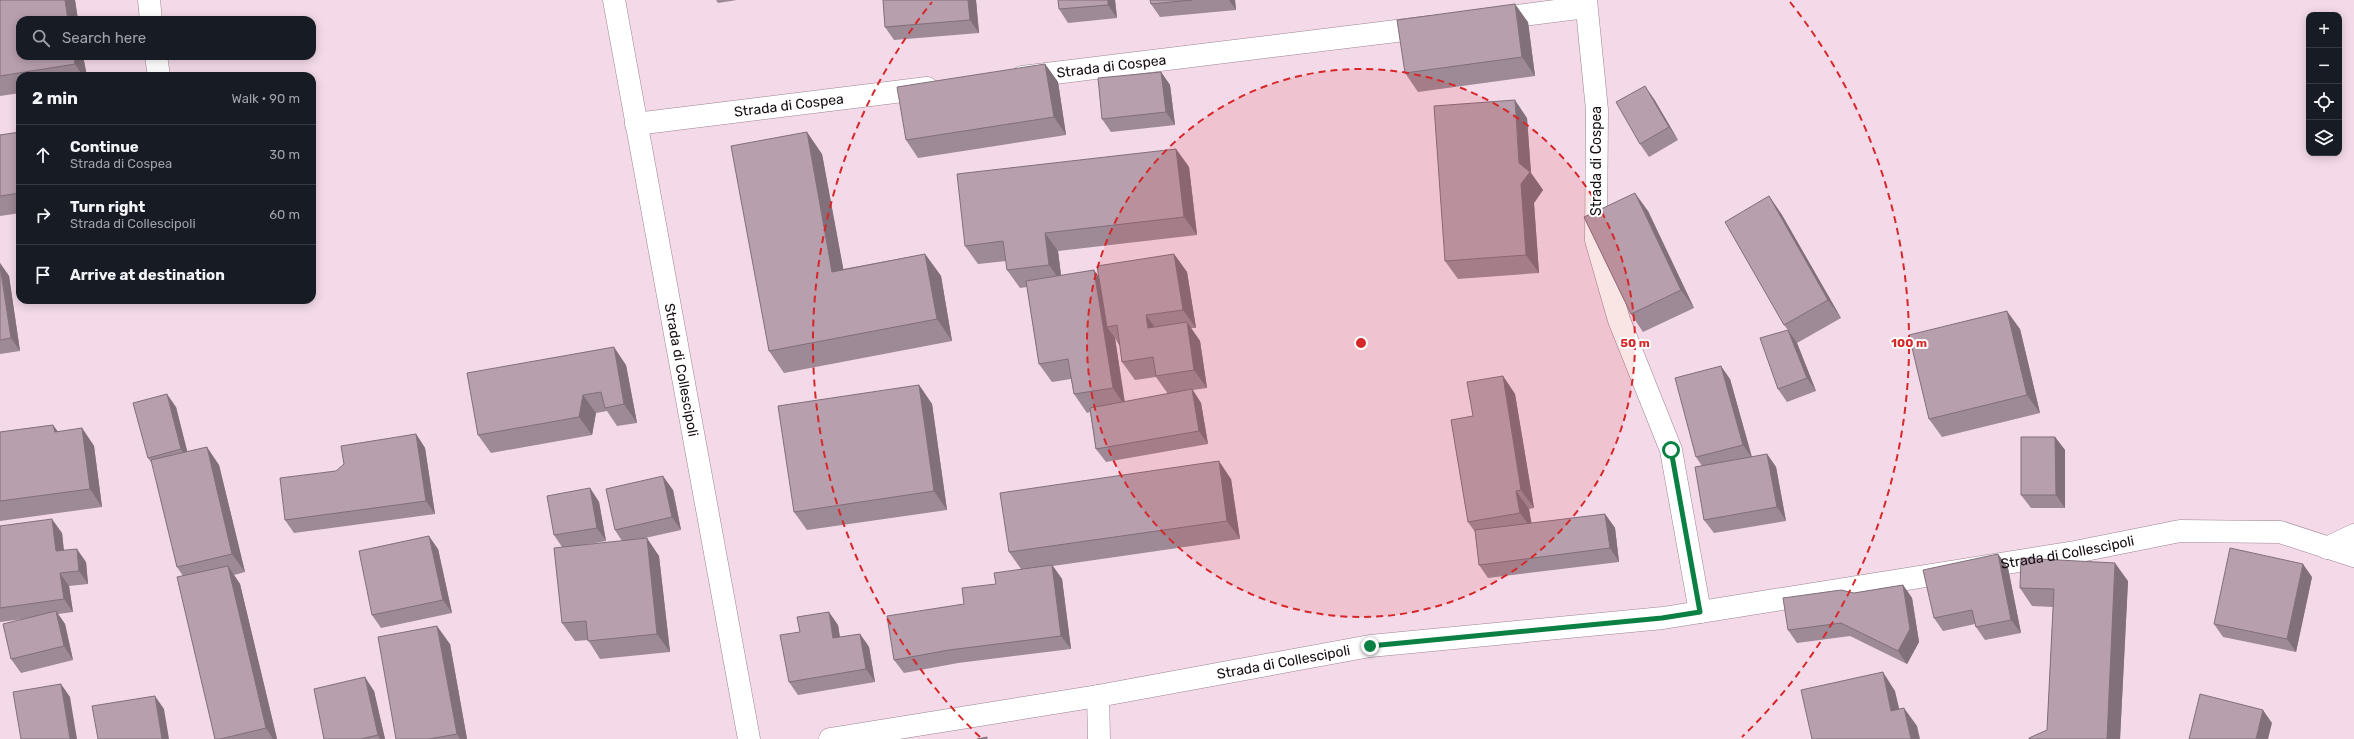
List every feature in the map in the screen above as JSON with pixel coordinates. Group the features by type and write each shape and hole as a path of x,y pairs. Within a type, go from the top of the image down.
{"street":[{"path":"149,0 151,16"},
{"name":"Strada di Collescipoli","path":"614,0 750,739"},
{"name":"Strada di Cospea","path":"1475,21 1586,4 1597,110 1596,240 1619,320 1671,450 1700,612"},
{"name":"Strada di Cospea","path":"1000,79 1451,24"},
{"path":"157,60 158,72"},
{"name":"Strada di Cospea","path":"636,124 945,86"},
{"name":"Strada di Collescipoli","path":"830,739 1098,696 1370,646 1662,618 2067,553 2180,531 2280,532 2354,556"},
{"path":"2327,548 2354,535"},
{"path":"1098,696 1099,739"}],"building":[{"path":"0,0 65,0 67,16 16,16 16,60 74,60 75,64 25,72 16,72 16,73 0,76"},
{"path":"883,0 968,0 970,20 885,27"},
{"path":"1058,0 1108,0 1108,5 1059,9"},
{"path":"1150,0 1192,0 1151,4"},
{"path":"1515,4 1522,57 1405,73 1397,20"},
{"path":"1045,64 1054,117 906,140 897,87"},
{"path":"1161,72 1166,112 1102,119 1098,78"},
{"path":"1645,86 1669,127 1640,144 1616,102"},
{"path":"1515,100 1519,163 1530,172 1521,184 1526,255 1445,261 1434,106"},
{"path":"807,132 832,272 925,254 937,319 769,351 731,146"},
{"path":"16,133 16,194 0,196 0,135"},
{"path":"1176,149 1184,217 1045,233 1049,265 1007,270 1003,241 965,246 957,174"},
{"path":"1635,193 1681,290 1631,314 1584,217"},
{"path":"1769,196 1828,300 1784,325 1725,222"},
{"path":"1174,254 1183,310 1146,315 1148,328 1187,322 1194,370 1156,376 1153,357 1122,362 1117,325 1107,327 1097,266"},
{"path":"0,266 11,338 0,340"},
{"path":"1094,270 1113,388 1074,394 1068,359 1039,364 1026,281"},
{"path":"2007,311 2027,395 1929,419 1909,335"},
{"path":"1788,330 1807,378 1778,389 1760,338"},
{"path":"614,347 624,404 605,408 601,392 583,395 579,417 478,435 467,373"},
{"path":"1721,366 1743,445 1696,457 1675,378"},
{"path":"1503,376 1521,490 1516,491 1520,513 1468,522 1451,420 1473,416 1467,382"},
{"path":"919,385 934,491 794,512 778,406"},
{"path":"1192,389 1199,431 1096,449 1090,408"},
{"path":"167,394 181,449 148,458 133,403"},
{"path":"53,425 55,432 82,428 90,489 0,501 0,432"},
{"path":"416,434 426,501 285,520 280,478 336,471 344,464 341,446"},
{"path":"2021,437 2055,437 2056,495 2021,495"},
{"path":"207,447 232,554 177,567 151,460"},
{"path":"1767,454 1777,507 1704,520 1695,467"},
{"path":"1219,461 1227,521 1009,552 1000,493"},
{"path":"663,476 672,517 615,530 606,489"},
{"path":"590,488 597,528 554,535 547,496"},
{"path":"1605,514 1610,548 1479,565 1475,530"},
{"path":"52,519 56,551 77,549 79,571 60,573 64,599 0,608 0,526"},
{"path":"429,536 443,600 372,615 359,551"},
{"path":"647,538 657,634 588,641 586,621 562,623 554,548"},
{"path":"2230,548 2303,564 2287,639 2214,624"},
{"path":"1998,554 2011,620 1976,627 1972,610 1934,618 1923,570"},
{"path":"2021,558 2115,563 2107,739 2029,739 2047,730 2054,589 2020,588"},
{"path":"1052,565 1061,636 949,650 894,660 887,616 964,604 962,588 996,584 994,573"},
{"path":"228,566 266,728 215,739 177,577"},
{"path":"1903,585 1910,629 1898,651 1841,623 1788,630 1783,598 1841,590 1854,593"},
{"path":"56,611 64,646 11,659 3,624"},
{"path":"829,612 833,638 860,634 866,669 789,682 780,635 800,632 797,617"},
{"path":"437,626 457,734 429,739 396,739 378,637"},
{"path":"1883,672 1891,711 1904,708 1911,739 1812,739 1801,690"},
{"path":"365,677 378,735 361,739 324,739 314,689"},
{"path":"61,684 70,739 21,739 13,692"},
{"path":"2200,694 2263,710 2256,739 2189,739"},
{"path":"155,696 162,739 98,739 92,706"}],"route":[{"path":"1370,646 1662,618 1700,612 1671,450"}]}
